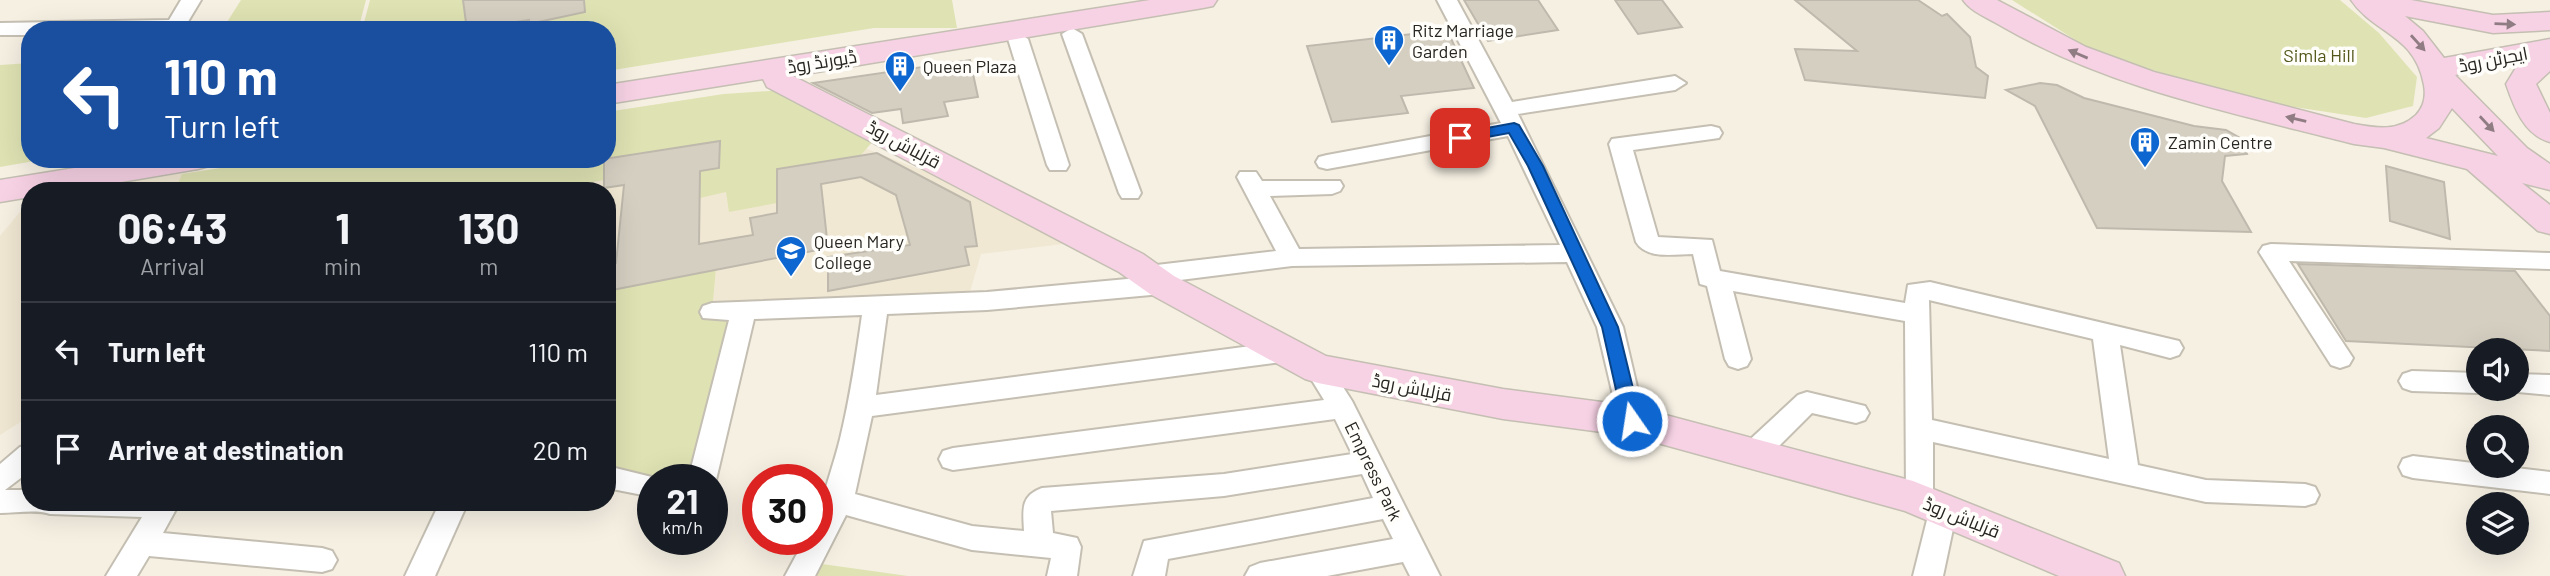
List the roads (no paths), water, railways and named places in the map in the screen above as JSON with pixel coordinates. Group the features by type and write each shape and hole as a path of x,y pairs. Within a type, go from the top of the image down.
{"main road":[{"name":"ڈیورنڈ روڈ","path":"616,81 1136,0"},
{"name":"ڈیورنڈ روڈ","path":"616,94 1203,0"},
{"path":"1978,0 2042,37 2093,60 2263,111 2471,159 2549,158"},
{"path":"2365,0 2493,24 2550,21"},
{"path":"2365,0 2416,40 2438,73 2516,155 2549,158"},
{"path":"2546,49 2541,64 2528,72 2521,83 2525,100 2549,158"},
{"name":"ایجرٹن روڈ","path":"2438,73 2546,49"},
{"name":"قزلباش روڈ","path":"778,68 778,80 1131,263 1155,280 1281,352 1318,369 1503,404 1632,421 1931,505 2104,576"},
{"path":"2384,138 2413,133 2426,123 2441,95 2438,73"},
{"path":"2471,159 2550,223"},
{"path":"0,178 58,168"},
{"path":"56,182 142,168"},
{"path":"0,191 21,188"}],"street":[{"path":"178,21 191,0"},
{"path":"1447,0 1535,166 1610,327 1632,421"},
{"path":"0,29 21,29"},
{"path":"1072,34 1130,193"},
{"path":"1018,38 1058,165"},
{"path":"1327,162 1675,83"},
{"path":"1711,134 1620,144 1648,242 1656,246 1704,246 1706,274 1709,278 1917,314"},
{"path":"1292,258 1252,183 1332,186"},
{"path":"2340,358 2272,252 2550,261"},
{"path":"712,312 987,301 1155,280 1292,258 1576,253"},
{"path":"1718,280 1738,359"},
{"path":"1928,576 1931,505 1919,428 1917,291 1930,291 2170,348"},
{"path":"800,576 839,501 861,407 876,305"},
{"path":"706,464 744,311"},
{"path":"2105,332 2125,473"},
{"path":"861,407 1281,352"},
{"name":"Empress Park","path":"1318,369 1343,408 1426,576"},
{"path":"2412,381 2466,383"},
{"path":"2529,384 2550,385"},
{"path":"1753,453 1807,402 1856,413"},
{"path":"953,459 1343,408"},
{"path":"1919,428 2206,491 2305,495"},
{"path":"0,480 21,462"},
{"path":"1039,545 1037,504 1042,500 1224,485 1369,462"},
{"path":"2413,467 2550,483"},
{"path":"616,479 637,483"},
{"path":"0,501 21,502"},
{"path":"839,501 972,538 1068,547 1062,576"},
{"path":"1148,576 1153,571 1154,550 1160,548 1391,506"},
{"path":"121,576 144,543 161,511"},
{"path":"420,576 450,511"},
{"path":"144,543 321,560"},
{"path":"1260,576 1412,548"}],"place":[{"name":"Ritz Marriage Garden","path":"1389,67"},
{"name":"Queen Plaza","path":"900,93"},
{"name":"Zamin Centre","path":"2145,169"},
{"name":"Queen Mary College","path":"791,278"}],"park label":[{"name":"Simla Hill","path":"2319,55"}]}
